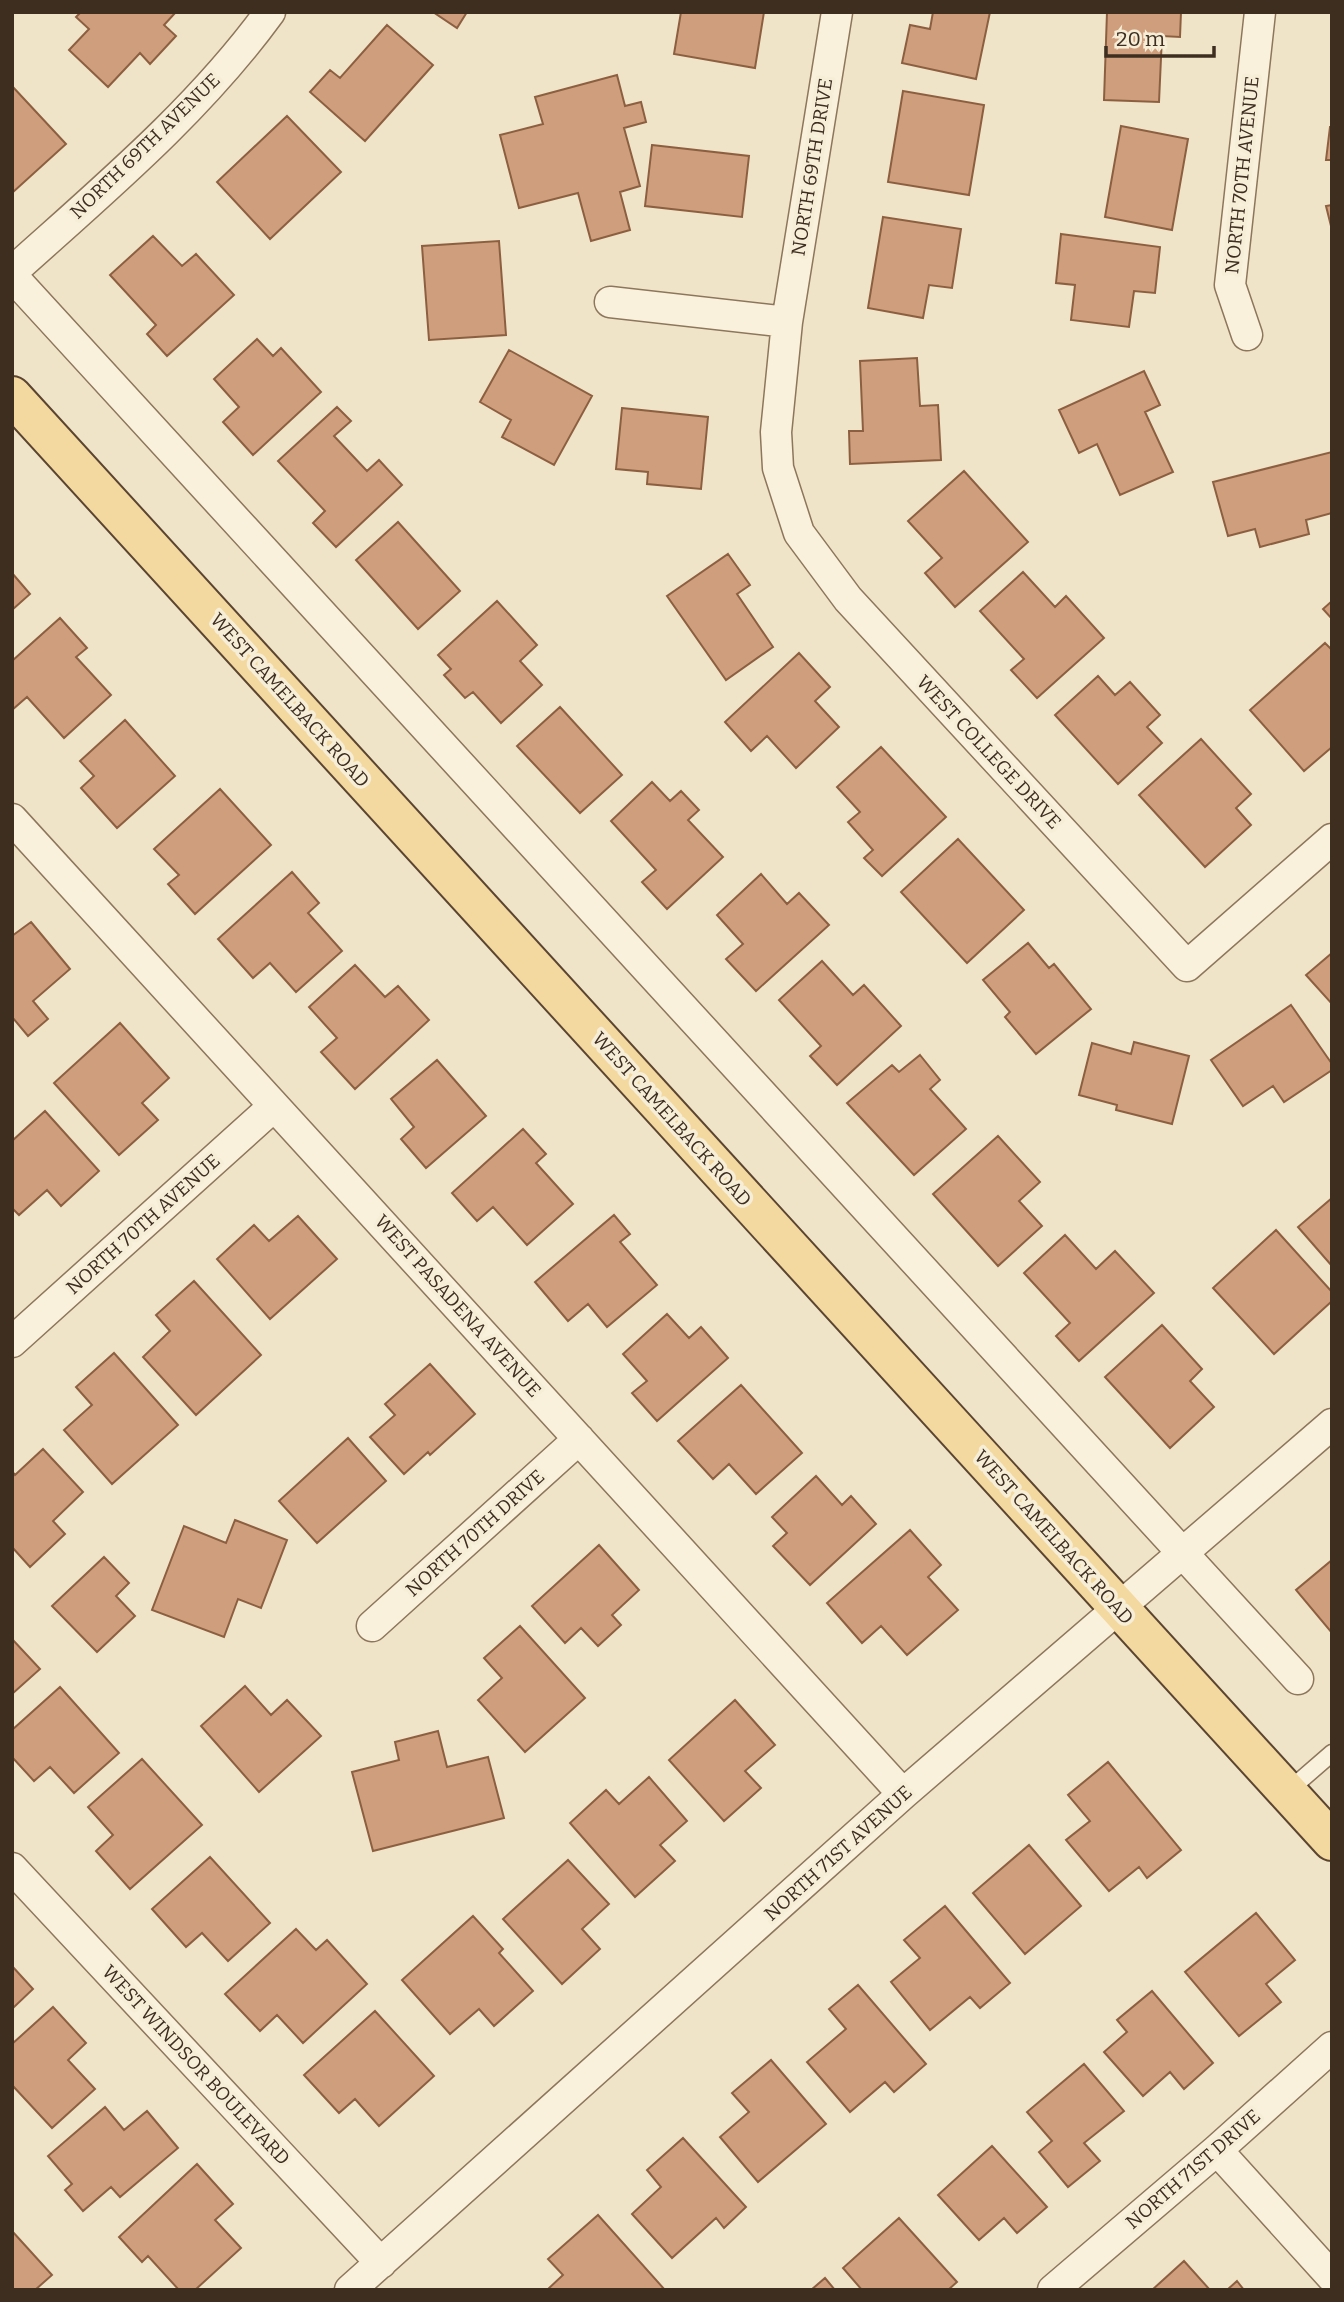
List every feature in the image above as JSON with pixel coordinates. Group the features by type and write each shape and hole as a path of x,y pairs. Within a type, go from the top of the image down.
{"main road":[{"name":"WEST CAMELBACK ROAD","path":"12,396 1332,1841"}],"street":[{"name":"NORTH 69TH AVENUE","path":"12,274 144,152 203,93 270,12"},
{"name":"NORTH 69TH DRIVE","path":"799,533 778,468 776,432 787,323 837,12"},
{"name":"NORTH 70TH AVENUE","path":"1247,335 1230,285 1260,12"},
{"path":"12,274 1298,1679"},
{"path":"610,302 787,323"},
{"name":"WEST COLLEGE DRIVE","path":"799,533 848,599 1187,966 1332,839"},
{"name":"WEST PASADENA AVENUE","path":"12,819 903,1794"},
{"name":"NORTH 70TH AVENUE","path":"12,1342 274,1106"},
{"name":"NORTH 71ST AVENUE","path":"351,2290 903,1794 1332,1424"},
{"name":"NORTH 70TH DRIVE","path":"372,1626 579,1439"},
{"name":"WEST WINDSOR BOULEVARD","path":"12,1868 381,2263"},
{"name":"NORTH 71ST DRIVE","path":"1053,2290 1217,2150 1332,2047"},
{"path":"1217,2150 1332,2277"}],"lane":[{"path":"1287,1792 1332,1754"}],"building":[{"path":"81,12 176,12 164,25 176,36 150,64 140,53 108,87 69,50 89,29 76,17"},
{"path":"433,12 467,12 457,28"},
{"path":"681,12 764,12 755,68 674,54"},
{"path":"933,12 990,12 976,79 902,63 910,25 930,29"},
{"path":"1107,12 1181,12 1180,37 1162,36 1159,102 1104,100"},
{"path":"387,25 433,65 365,141 310,92 330,70 340,78"},
{"path":"617,75 625,106 641,102 646,122 624,128 640,186 620,192 630,230 591,241 578,193 519,208 500,135 543,124 535,97"},
{"path":"12,86 66,144 12,193"},
{"path":"903,91 984,105 969,195 888,182"},
{"path":"287,116 341,172 270,239 217,182"},
{"path":"1121,126 1188,139 1172,230 1105,217"},
{"path":"1330,127 1332,160 1326,160"},
{"path":"652,145 749,156 742,217 645,206"},
{"path":"1332,205 1332,230 1326,206"},
{"path":"883,217 961,229 952,288 929,285 923,318 868,308"},
{"path":"1061,234 1160,247 1155,293 1134,291 1129,327 1071,320 1075,285 1056,283"},
{"path":"153,236 182,266 196,254 234,295 167,356 147,334 156,325 110,275"},
{"path":"499,241 506,335 429,340 422,246"},
{"path":"257,339 273,356 281,348 321,392 253,455 223,422 239,407 214,379"},
{"path":"509,350 592,396 554,465 502,437 511,420 480,402"},
{"path":"917,358 920,406 938,405 941,460 850,464 849,431 863,431 860,361"},
{"path":"1144,371 1160,405 1145,412 1173,472 1120,495 1097,444 1079,453 1059,410"},
{"path":"337,407 351,421 334,436 367,471 379,460 402,485 336,547 313,523 325,511 278,461"},
{"path":"622,408 708,417 701,489 647,484 648,472 616,469"},
{"path":"1332,452 1332,513 1306,520 1309,534 1260,547 1255,529 1228,536 1213,482"},
{"path":"964,471 1028,542 955,607 925,573 942,558 908,521"},
{"path":"398,522 460,591 418,629 356,560"},
{"path":"728,554 750,585 737,594 773,647 726,680 667,596"},
{"path":"1023,572 1055,607 1066,596 1104,638 1037,698 1011,670 1024,659 980,611"},
{"path":"12,573 30,594 12,610"},
{"path":"497,601 537,645 520,661 542,685 501,723 473,692 465,698 444,675 451,669 438,655"},
{"path":"1332,601 1332,619 1323,609"},
{"path":"60,618 87,648 76,657 111,695 64,738 27,697 12,710 12,661"},
{"path":"1325,643 1332,650 1332,747 1304,771 1250,710"},
{"path":"799,653 830,687 815,701 839,727 796,768 767,736 751,751 725,722"},
{"path":"1098,676 1115,695 1130,682 1160,715 1147,727 1162,743 1118,784 1055,715"},
{"path":"560,707 622,775 580,813 517,746"},
{"path":"125,720 175,776 117,828 81,788 94,776 80,761"},
{"path":"1201,739 1251,794 1236,808 1251,825 1205,867 1139,795"},
{"path":"881,747 946,817 882,876 864,858 873,850 848,822 860,812 837,787"},
{"path":"652,782 670,801 681,791 699,810 688,820 723,857 667,909 642,882 656,870 611,821"},
{"path":"220,789 271,845 195,914 168,884 179,875 154,849"},
{"path":"958,839 1024,910 967,963 901,892"},
{"path":"292,872 319,903 308,913 342,951 296,992 270,963 253,978 218,939"},
{"path":"761,874 787,904 799,893 829,925 756,991 726,959 743,944 717,915"},
{"path":"31,922 70,969 33,1001 48,1019 28,1036 12,1017 12,936"},
{"path":"1028,943 1049,968 1054,964 1091,1009 1036,1054 1005,1017 1010,1012 983,980"},
{"path":"1332,953 1332,1004 1306,975"},
{"path":"822,961 853,995 864,985 901,1026 837,1085 810,1056 821,1046 779,1000"},
{"path":"355,965 385,997 398,986 429,1020 355,1089 321,1052 337,1038 309,1007"},
{"path":"1291,1005 1332,1064 1332,1070 1284,1102 1273,1086 1243,1106 1211,1060"},
{"path":"120,1023 169,1078 142,1103 158,1120 119,1155 54,1083"},
{"path":"1134,1042 1189,1056 1172,1124 1116,1110 1117,1105 1079,1095 1092,1043 1131,1054"},
{"path":"920,1055 940,1080 930,1089 966,1129 914,1175 847,1103 892,1065 899,1072"},
{"path":"437,1060 486,1116 426,1168 401,1139 414,1127 391,1099"},
{"path":"45,1111 99,1171 61,1206 47,1190 19,1215 12,1208 12,1141"},
{"path":"523,1129 546,1154 536,1163 573,1204 527,1245 493,1207 477,1221 452,1193"},
{"path":"998,1136 1040,1182 1019,1201 1042,1226 998,1266 933,1194"},
{"path":"1332,1198 1332,1266 1298,1227"},
{"path":"614,1215 630,1234 620,1242 657,1285 607,1327 588,1304 568,1321 535,1282"},
{"path":"298,1216 337,1259 270,1319 217,1259 254,1225 269,1241"},
{"path":"1276,1230 1332,1292 1332,1301 1274,1354 1213,1288"},
{"path":"1065,1235 1096,1269 1115,1251 1154,1293 1079,1361 1056,1336 1070,1323 1024,1273"},
{"path":"194,1281 261,1355 196,1415 143,1357 170,1331 156,1315"},
{"path":"667,1314 689,1338 701,1327 728,1358 657,1421 632,1393 647,1381 623,1354"},
{"path":"1162,1325 1202,1369 1190,1381 1214,1407 1170,1448 1105,1377"},
{"path":"114,1353 178,1425 112,1484 64,1430 92,1405 76,1387"},
{"path":"430,1364 475,1414 430,1455 428,1452 404,1474 370,1437 395,1415 385,1404"},
{"path":"741,1385 802,1453 756,1494 729,1464 713,1479 678,1441"},
{"path":"348,1438 386,1481 317,1543 279,1501"},
{"path":"43,1449 83,1492 53,1521 65,1534 30,1567 12,1547 12,1471 15,1475"},
{"path":"816,1476 842,1505 851,1496 876,1524 810,1585 773,1546 787,1533 772,1517"},
{"path":"235,1520 287,1540 261,1608 238,1599 224,1637 152,1610 184,1526 226,1543"},
{"path":"910,1530 941,1565 928,1577 958,1610 907,1655 881,1626 862,1643 827,1603"},
{"path":"599,1545 639,1590 612,1615 621,1625 598,1646 581,1628 565,1643 532,1606"},
{"path":"104,1557 129,1583 116,1596 135,1616 97,1652 52,1606"},
{"path":"1332,1560 1332,1633 1296,1590"},
{"path":"520,1626 585,1698 525,1752 478,1700 502,1678 484,1658"},
{"path":"12,1639 40,1669 12,1694"},
{"path":"245,1686 271,1715 287,1700 321,1736 259,1792 201,1726"},
{"path":"60,1687 119,1753 74,1793 50,1767 34,1781 12,1757 12,1730"},
{"path":"735,1700 775,1745 745,1771 761,1788 724,1821 669,1760"},
{"path":"438,1731 447,1767 488,1757 504,1818 373,1851 352,1772 399,1760 395,1742"},
{"path":"142,1759 202,1825 130,1889 96,1851 113,1835 88,1807"},
{"path":"1108,1762 1181,1850 1147,1878 1139,1867 1109,1891 1066,1840 1090,1821 1068,1795"},
{"path":"649,1777 687,1821 660,1845 675,1861 635,1897 570,1823 606,1790 619,1804"},
{"path":"1029,1845 1081,1906 1025,1954 973,1893"},
{"path":"210,1857 270,1923 228,1961 202,1933 186,1947 152,1909"},
{"path":"568,1860 609,1904 582,1929 600,1949 562,1984 503,1919"},
{"path":"945,1906 1010,1983 980,2008 970,1997 930,2030 891,1982 920,1958 904,1940"},
{"path":"1256,1913 1295,1960 1266,1984 1281,2002 1239,2036 1185,1972"},
{"path":"473,1916 503,1949 499,1953 533,1991 494,2026 479,2009 450,2034 402,1980"},
{"path":"296,1929 316,1950 327,1940 367,1984 303,2043 277,2015 260,2031 225,1994"},
{"path":"12,1966 33,1989 12,2009"},
{"path":"858,1985 926,2064 894,2092 885,2082 850,2112 807,2062 846,2029 829,2009"},
{"path":"1152,1991 1213,2063 1184,2089 1170,2072 1143,2096 1104,2052 1127,2032 1117,2020"},
{"path":"53,2007 86,2043 68,2060 95,2089 52,2128 12,2085 12,2044"},
{"path":"375,2011 434,2076 379,2126 355,2099 339,2113 304,2075"},
{"path":"771,2060 826,2124 758,2182 720,2137 749,2112 732,2093"},
{"path":"1084,2064 1124,2111 1084,2143 1100,2161 1068,2187 1039,2152 1052,2141 1027,2112"},
{"path":"105,2107 124,2130 147,2111 178,2148 120,2197 111,2187 83,2211 65,2190 72,2184 48,2156"},
{"path":"683,2138 746,2207 724,2228 716,2218 672,2258 632,2214 661,2187 647,2170"},
{"path":"992,2146 1047,2207 1017,2233 1004,2218 979,2240 938,2195"},
{"path":"197,2164 233,2204 215,2220 241,2248 195,2290 179,2290 148,2256 142,2262 119,2237"},
{"path":"598,2215 665,2290 547,2290 563,2275 548,2259"},
{"path":"899,2218 957,2282 948,2290 862,2290 843,2268"},
{"path":"12,2231 52,2275 35,2290 12,2290"},
{"path":"1184,2261 1210,2290 1152,2290"},
{"path":"825,2278 835,2290 811,2290"},
{"path":"1237,2281 1244,2290 1227,2290"}]}
